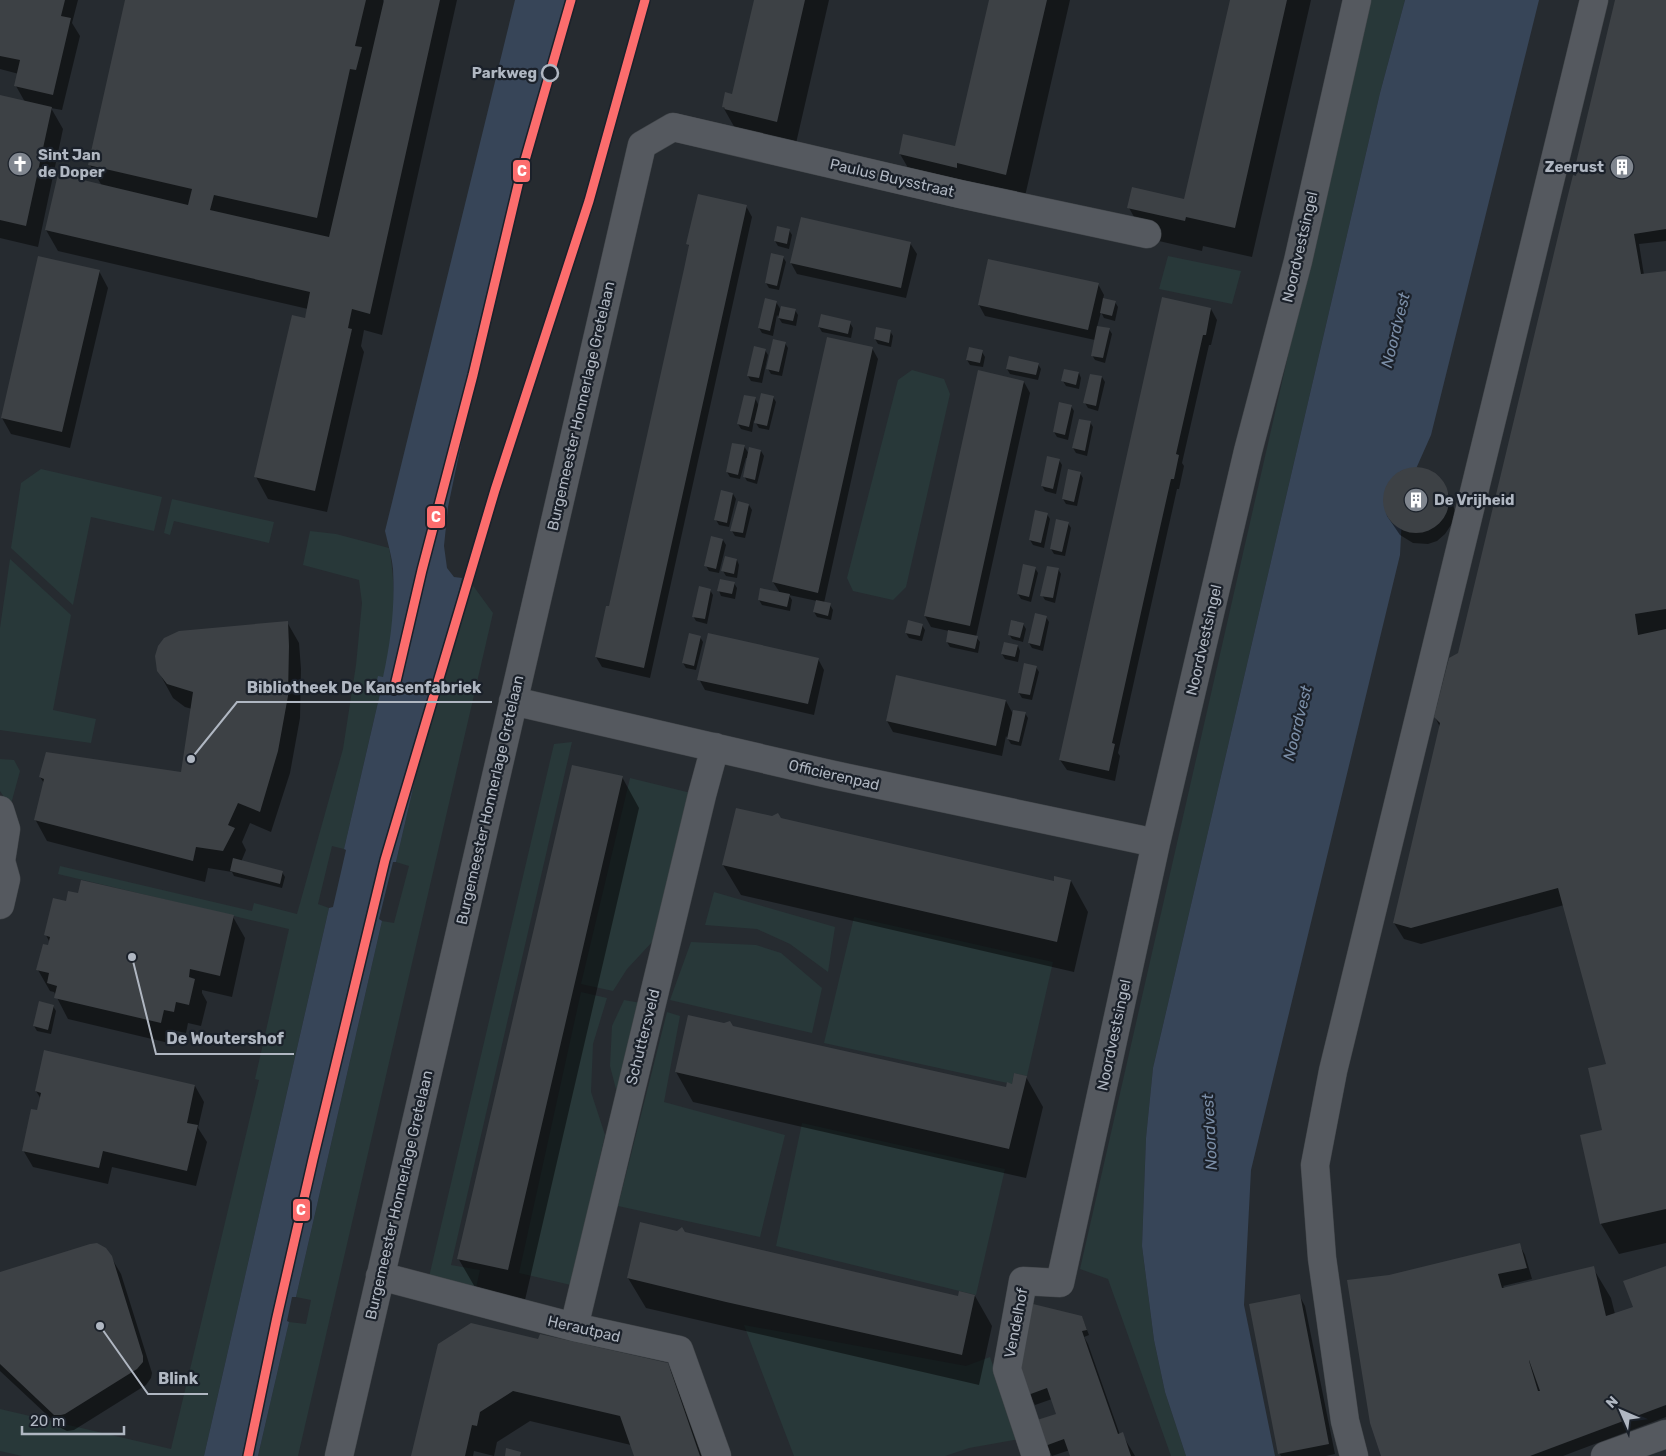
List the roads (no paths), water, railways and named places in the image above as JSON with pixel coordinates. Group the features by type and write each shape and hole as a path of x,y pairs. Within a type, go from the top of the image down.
{"street":[{"name":"Noordvestsingel","path":"1060,1283 1156,843 1248,451 1298,261 1357,0"},
{"path":"1354,1456 1346,1421 1324,1277 1315,1165 1338,1052 1594,0"},
{"name":"Paulus Buysstraat","path":"642,145 673,127 960,194 1146,234"},
{"name":"Burgemeester Honnerlage Gretelaan","path":"339,1456 642,145"},
{"name":"Officierenpad","path":"513,701 829,774 1156,843"},
{"name":"Schuttersveld","path":"574,1327 715,747"},
{"path":"0,810 6,829 1,861 6,879 0,905"},
{"name":"Herautpad","path":"380,1276 574,1327 680,1350 717,1456"},
{"name":"Vendelhof","path":"1036,1456 1007,1369 1022,1281 1060,1283"},
{"path":"1605,1456 1666,1434"}],"water":[{"path":"515,0 566,0 536,117 471,397 448,507 444,546 447,568 454,577 462,578 396,862 393,862 379,919 382,921 296,1297 292,1297 287,1321 289,1322 258,1456 204,1456 329,908 333,907 346,850 344,849 382,685 376,684 378,676 383,677 386,664 392,623 393,596 391,555 385,531"},
{"name":"Noordvest","path":"1405,0 1539,0 1431,435 1403,498 1400,555 1251,1170 1244,1305 1275,1456 1186,1456 1165,1392 1154,1340 1142,1246 1146,1138 1153,1068 1380,93"}],"place":[{"name":"Parkweg","path":"550,73"},
{"name":"Sint Jan de Doper","path":"20,164"},
{"name":"Zeerust","path":"1622,167"},
{"name":"De Vrijheid","path":"1416,500"},
{"name":"Bibliotheek De Kansenfabriek","path":"191,759"},
{"name":"De Woutershof","path":"132,957"},
{"name":"Blink","path":"100,1326"}]}
